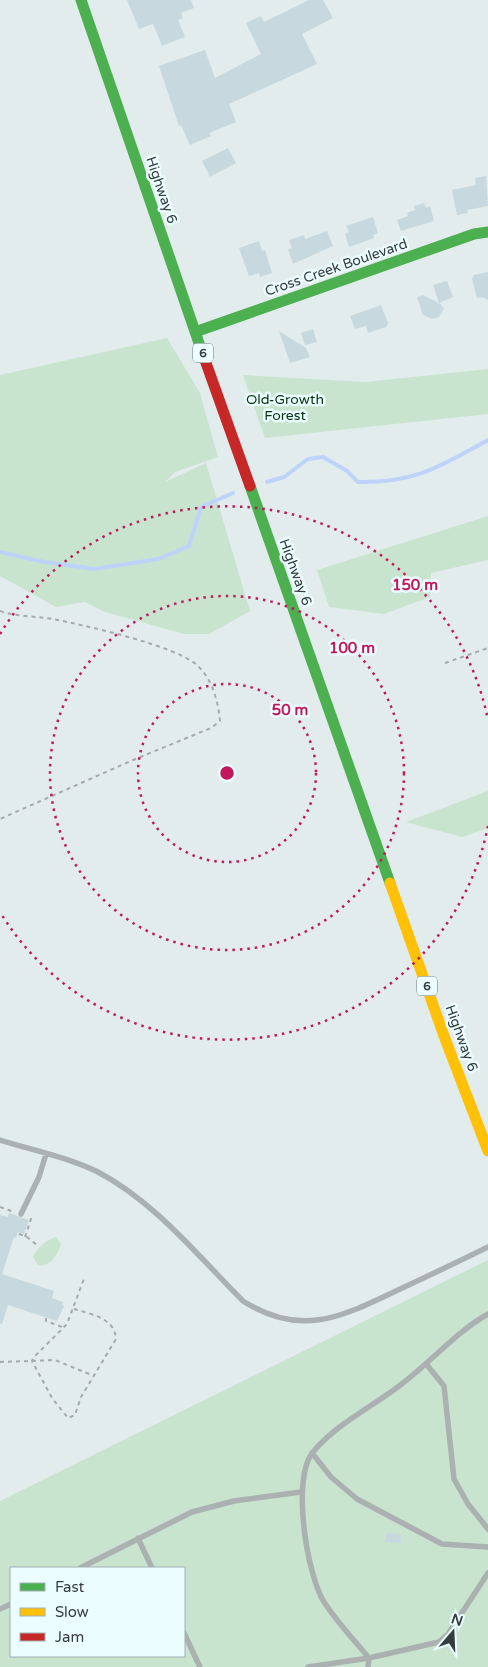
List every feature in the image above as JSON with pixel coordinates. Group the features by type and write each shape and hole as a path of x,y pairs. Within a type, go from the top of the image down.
{"main road":[{"name":"Highway 6","path":"81,0 195,332 442,1028 488,1151"},
{"name":"Cross Creek Boulevard","path":"195,332 474,234 488,232"}],"lane":[{"path":"0,1140 97,1172 126,1190 155,1212 243,1301 270,1316 286,1320 317,1322 348,1314 488,1247"},
{"path":"18,1213 39,1177 46,1154"},
{"path":"368,1667 369,1658 323,1601 307,1546 302,1492 312,1453 352,1418 427,1365 470,1325 488,1314"},
{"path":"427,1365 444,1386 454,1479 468,1504 488,1529"},
{"path":"312,1453 331,1477 357,1499 403,1521 442,1544 488,1548"},
{"path":"82,1567 192,1512 212,1506 302,1492"},
{"path":"138,1538 152,1567"},
{"path":"308,1667 369,1658 439,1642 451,1630 488,1573"},
{"path":"185,1635 200,1667"}],"path":[{"path":"0,611 84,627 174,653 196,664 207,677 217,698 220,721 211,728 133,760 0,819"},
{"path":"445,663 488,648"},
{"path":"0,1207 18,1213"},
{"path":"25,1237 31,1219 29,1218"},
{"path":"19,1234 37,1245"},
{"path":"32,1361 65,1328 74,1309 85,1276"},
{"path":"32,1361 52,1398 68,1418 76,1415 81,1397 115,1343 116,1334 108,1322 74,1309"},
{"path":"46,1318 46,1321 65,1328"},
{"path":"0,1362 55,1360 94,1376"}],"green space":[{"path":"167,338 200,393 218,457 175,472 165,482 206,463 250,611 209,634 184,634 105,612 85,602 56,607 0,576 0,375"},
{"name":"Old-Growth Forest","path":"488,369 488,414 265,438 243,375 365,382"},
{"path":"488,516 488,560 431,573 430,597 384,614 329,607 317,570"},
{"path":"488,791 488,828 462,837 406,822"},
{"path":"56,1237 61,1244 56,1256 46,1264 38,1265 33,1257 37,1250 43,1244"},
{"path":"488,1260 488,1667 0,1667 0,1501"}],"building":[{"path":"127,0 191,0 194,8 181,13 183,18 178,20 185,37 162,46 153,24 139,29"},
{"path":"309,0 323,0 333,18 302,34 317,64 229,104 236,122 209,133 211,136 190,145 181,125 179,126 159,66 205,50 215,78 261,54 246,23 261,16 264,22"},
{"path":"228,148 236,163 210,177 202,161"},
{"path":"486,176 488,206 467,210 468,213 457,215 452,190 476,185 475,178"},
{"path":"424,203 426,208 430,206 434,221 401,231 397,220 408,216 407,213 415,210 414,206"},
{"path":"373,217 378,233 373,235 374,238 349,247 345,234 349,232 346,226"},
{"path":"327,231 333,246 293,264 288,249 292,248 289,240 304,235 305,239"},
{"path":"259,241 262,251 265,250 272,273 260,277 259,273 249,276 239,248"},
{"path":"488,272 488,300 482,297 477,298 472,279 474,275"},
{"path":"447,281 453,297 439,303 433,285"},
{"path":"423,295 439,303 444,308 439,317 432,319 423,315 417,297"},
{"path":"381,305 388,323 386,327 368,333 366,326 355,329 350,316"},
{"path":"313,329 317,342 305,345 301,333"},
{"path":"279,331 306,348 310,357 290,363"},
{"path":"9,1213 29,1220 24,1234 18,1232 16,1238 14,1237 2,1274 54,1291 52,1298 63,1302 62,1305 64,1306 57,1321 8,1305 2,1324 0,1324 0,1215 8,1217"},
{"path":"386,1533 401,1534 401,1543 386,1542"}],"waterway":[{"path":"267,482 284,477 308,459 323,457 347,471 358,482 395,480 426,472 488,440"},
{"path":"0,552 44,562 95,569 158,559 189,546 201,507 233,493"}],"traffic: fast":[{"path":"81,0 201,349"},
{"path":"195,332 474,234 488,232"},
{"path":"250,486 390,883"}],"traffic: slow":[{"path":"390,883 444,1036 488,1151"}],"traffic: jam":[{"path":"201,349 250,486"}]}
